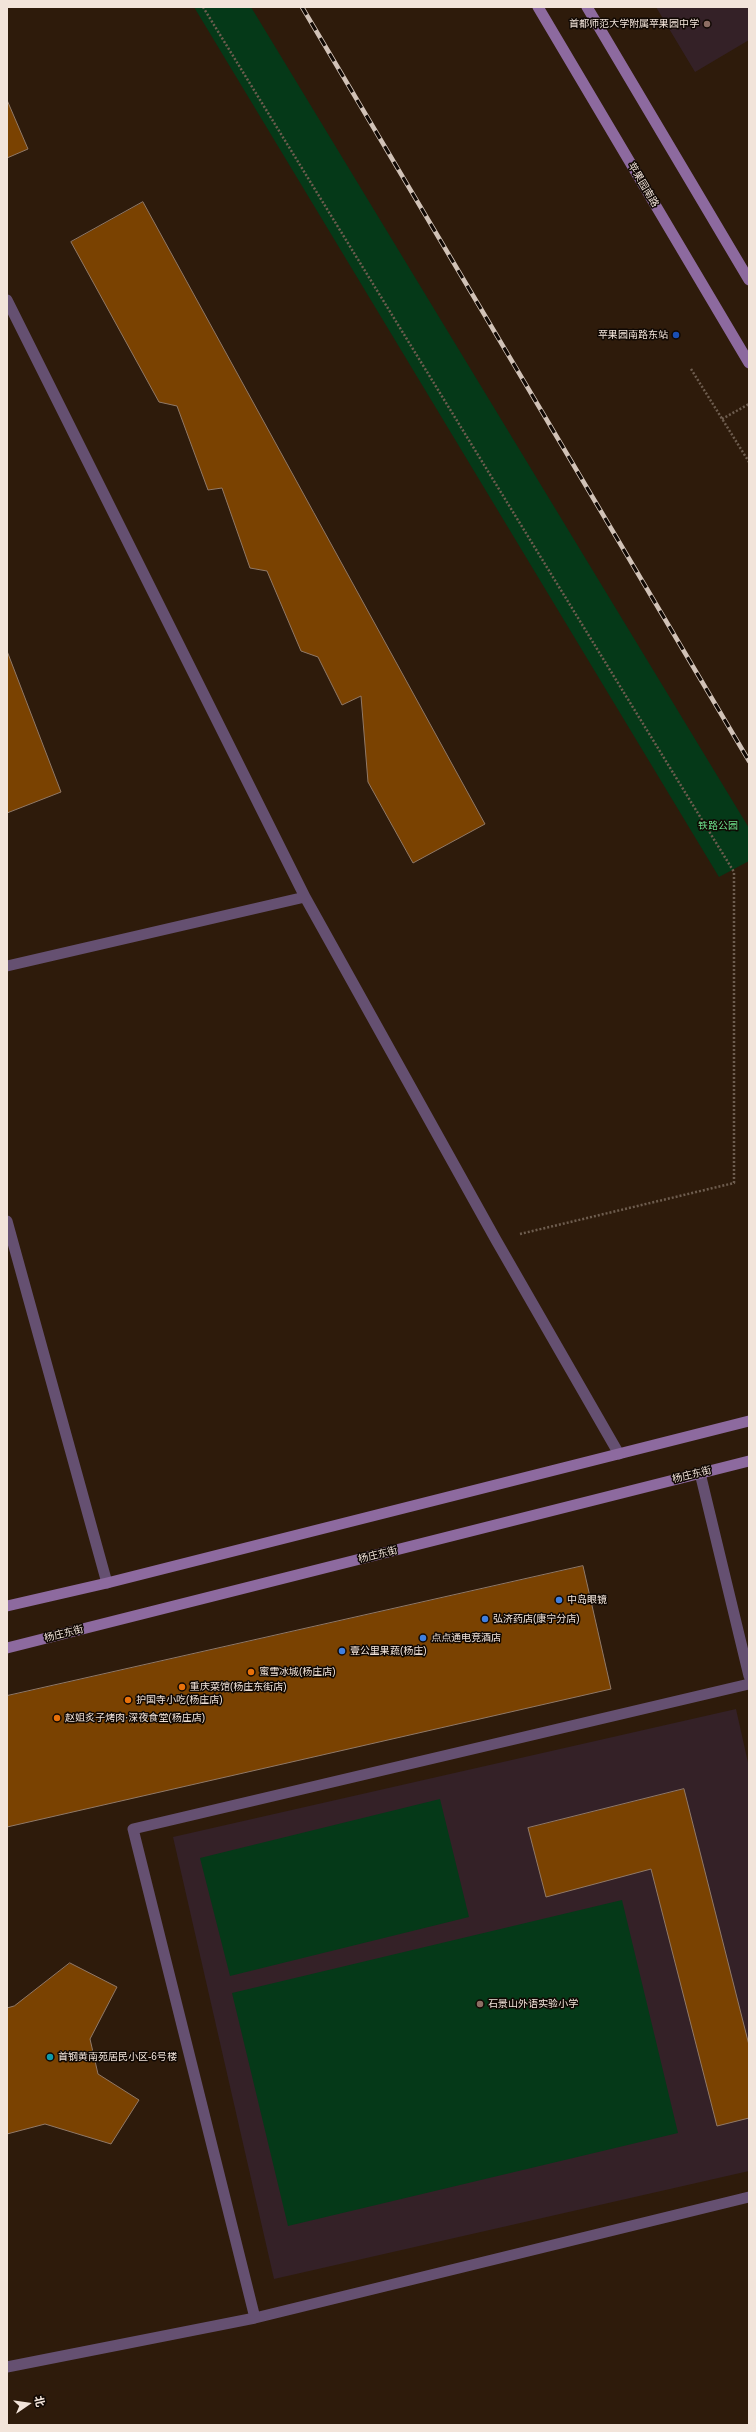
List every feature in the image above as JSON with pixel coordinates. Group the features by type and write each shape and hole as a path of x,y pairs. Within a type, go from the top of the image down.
{"main road":[{"name":"苹果园南路","path":"538,7 749,363"},
{"path":"587,7 749,280"},
{"path":"7,1606 107,1583 749,1421"},
{"name":"杨庄东街","path":"7,1648 749,1461"}],"street":[{"path":"7,300 305,897 496,1240 619,1454"},
{"path":"7,966 305,897"},
{"path":"7,1221 107,1583"},
{"path":"700,1473 749,1676"},
{"path":"255,2318 134,1829 749,1684"},
{"path":"7,2367 255,2318 749,2197"}],"path":[{"path":"204,7 734,872 734,1183 496,1240"},
{"path":"691,369 749,462"},
{"path":"722,420 749,404"}],"shaded area":[{"name":"首都师范大学附属苹果园中学","path":"656,7 749,7 749,40 695,72"},
{"name":"石景山外语实验小学","path":"736,1709 749,1767 749,2171 274,2279 173,1837"}],"green space":[{"name":"铁路公园","path":"194,7 251,7 749,828 749,861 719,877"},
{"path":"440,1799 469,1917 230,1976 200,1858"},
{"path":"622,1900 678,2133 288,2226 232,1993"}],"building":[{"path":"7,100 28,149 7,158"},
{"path":"143,202 485,824 413,863 368,782 361,696 342,705 318,657 301,651 267,571 250,568 222,488 208,490 177,406 159,402 71,242"},
{"path":"7,651 61,792 7,813"},
{"path":"583,1566 611,1689 7,1827 7,1696"},
{"path":"684,1789 749,2045 749,2118 717,2126 651,1869 546,1897 528,1828"},
{"name":"首钢黄南苑居民小区-6号楼","path":"70,1963 117,1987 90,2039 98,2074 139,2100 111,2144 45,2124 7,2134 7,2008 14,2006"}],"railway":[{"path":"302,7 749,761"}],"place":[{"name":"首都师范大学附属苹果园中学","path":"707,24"},
{"name":"苹果园南路东站","path":"676,335"},
{"name":"中岛眼镜","path":"559,1600"},
{"name":"弘济药店(康宁分店)","path":"485,1619"},
{"name":"点点通电竞酒店","path":"423,1638"},
{"name":"壹公里果蔬(杨庄)","path":"342,1651"},
{"name":"蜜雪冰城(杨庄店)","path":"251,1672"},
{"name":"重庆菜馆(杨庄东街店)","path":"182,1687"},
{"name":"护国寺小吃(杨庄店)","path":"128,1700"},
{"name":"赵姐炙子烤肉·深夜食堂(杨庄店)","path":"57,1718"},
{"name":"石景山外语实验小学","path":"480,2004"},
{"name":"首钢黄南苑居民小区-6号楼","path":"50,2057"}]}
